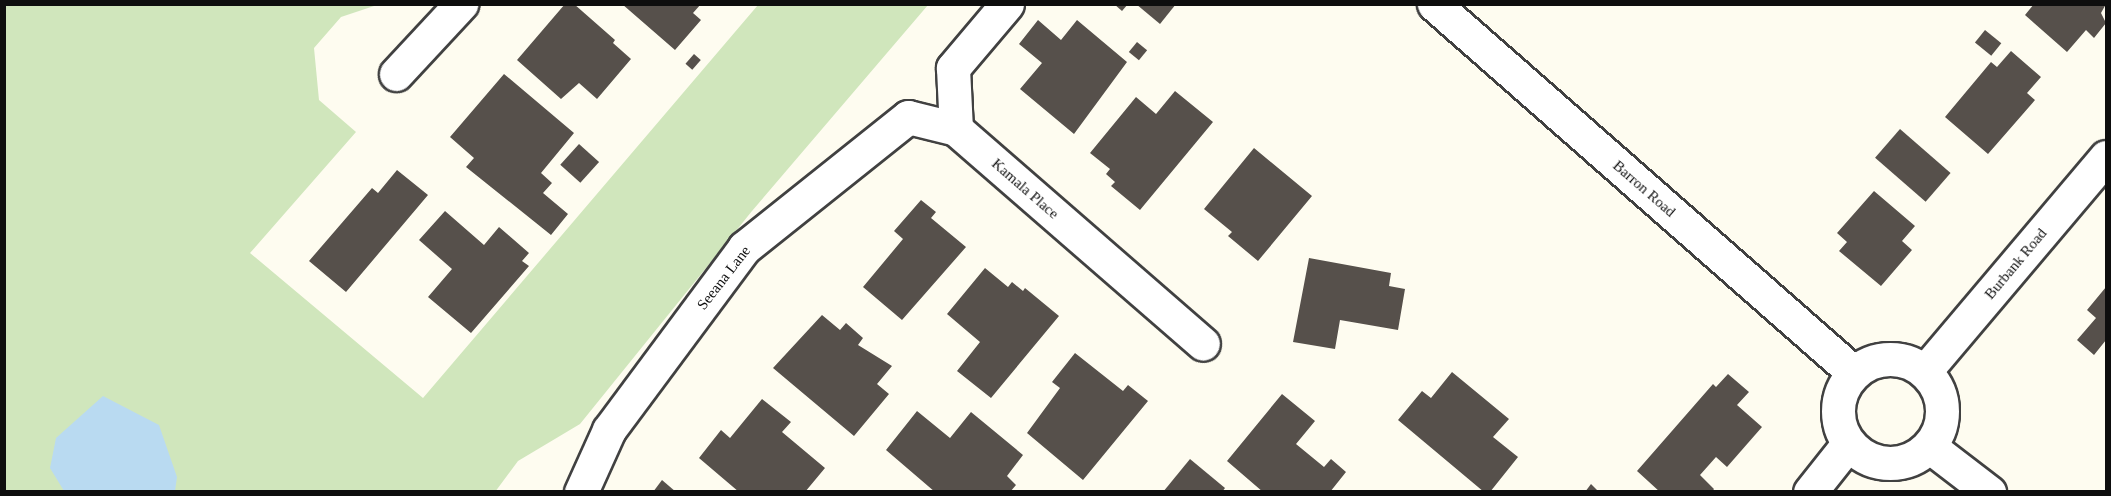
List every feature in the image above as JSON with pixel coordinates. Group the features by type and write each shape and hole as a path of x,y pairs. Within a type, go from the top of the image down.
{"street":[{"path":"396,74 461,4"},
{"path":"956,129 953,68 1007,4"},
{"name":"Barron Road","path":"1434,4 1854,373"},
{"name":"Seeana Lane","path":"581,492 609,430 744,248 908,117 956,129"},
{"name":"Kamala Place","path":"956,129 1203,344"},
{"name":"Burbank Road","path":"1925,371 2106,157"},
{"path":"1881,359 1897,359 1925,371 1936,384 1942,408 1938,432 1929,446 1918,456 1888,464 1873,461 1848,444 1838,415 1839,400 1854,373 1881,359"},
{"path":"1810,492 1848,444"},
{"path":"1929,446 1989,492"}],"green space":[{"path":"4,5 377,5 341,17 314,48 319,100 356,132 250,253 423,398 758,5 928,5 752,211 580,424 518,461 495,492 5,491"}],"water":[{"path":"103,396 159,425 177,477 175,491 64,491 50,468 56,438"}],"building":[{"path":"565,4 574,4 615,40 613,43 631,59 597,99 579,83 561,99 517,60"},
{"path":"622,4 701,4 693,13 701,20 675,50"},
{"path":"1114,4 1128,4 1122,11"},
{"path":"1136,4 1176,4 1160,24"},
{"path":"2034,4 2106,4 2101,13 2106,23 2094,38 2086,30 2067,52 2025,15"},
{"path":"1038,20 1061,40 1077,20 1127,62 1074,134 1020,89 1042,63 1019,44"},
{"path":"1985,30 2001,43 1991,56 1975,42"},
{"path":"1137,42 1147,50 1139,60 1129,52"},
{"path":"2011,51 2041,77 2027,93 2035,100 1988,154 1945,117 1991,62 1997,67"},
{"path":"694,54 701,60 692,70 685,64"},
{"path":"504,74 574,133 541,173 552,183 543,193 568,214 551,235 466,167 474,158 450,137"},
{"path":"1175,91 1213,122 1140,210 1111,186 1115,182 1106,174 1110,169 1090,153 1136,97 1156,114"},
{"path":"1900,129 1951,173 1926,202 1875,158"},
{"path":"579,144 599,162 580,183 560,165"},
{"path":"1254,148 1312,196 1258,261 1228,236 1232,232 1204,209"},
{"path":"397,170 428,195 346,292 309,261 372,188 378,193"},
{"path":"1874,191 1915,226 1902,241 1912,250 1881,286 1839,251 1847,242 1837,233"},
{"path":"921,200 936,212 931,218 966,247 902,320 863,287 903,239 894,231"},
{"path":"445,211 484,245 499,227 529,253 522,261 529,266 471,333 428,297 452,269 419,240"},
{"path":"1309,258 1391,273 1389,286 1405,289 1398,330 1340,320 1335,349 1293,342"},
{"path":"985,268 1008,287 1012,282 1023,291 1025,288 1059,316 991,398 957,371 980,342 947,314"},
{"path":"2106,287 2106,340 2094,355 2077,340 2096,318 2087,310"},
{"path":"822,315 840,330 846,323 863,338 858,345 892,366 877,384 889,394 854,436 773,368"},
{"path":"1075,353 1123,391 1128,385 1148,401 1083,480 1027,433 1060,388 1052,382"},
{"path":"1452,372 1509,419 1493,437 1518,457 1490,492 1484,492 1398,420 1422,391 1431,398"},
{"path":"1728,374 1749,392 1737,405 1762,427 1727,467 1716,457 1700,475 1714,489 1712,492 1660,492 1637,471 1713,384 1716,387"},
{"path":"1282,394 1315,421 1296,444 1324,467 1331,459 1346,472 1330,492 1263,492 1227,461"},
{"path":"762,399 791,422 782,432 825,468 805,492 739,492 699,458 721,430 730,438"},
{"path":"917,411 950,438 971,412 1023,455 1007,476 1016,485 1010,492 935,492 886,450"},
{"path":"1190,459 1225,488 1222,492 1163,492"},
{"path":"662,480 676,492 653,492"},
{"path":"1591,484 1599,492 1585,492"}]}
